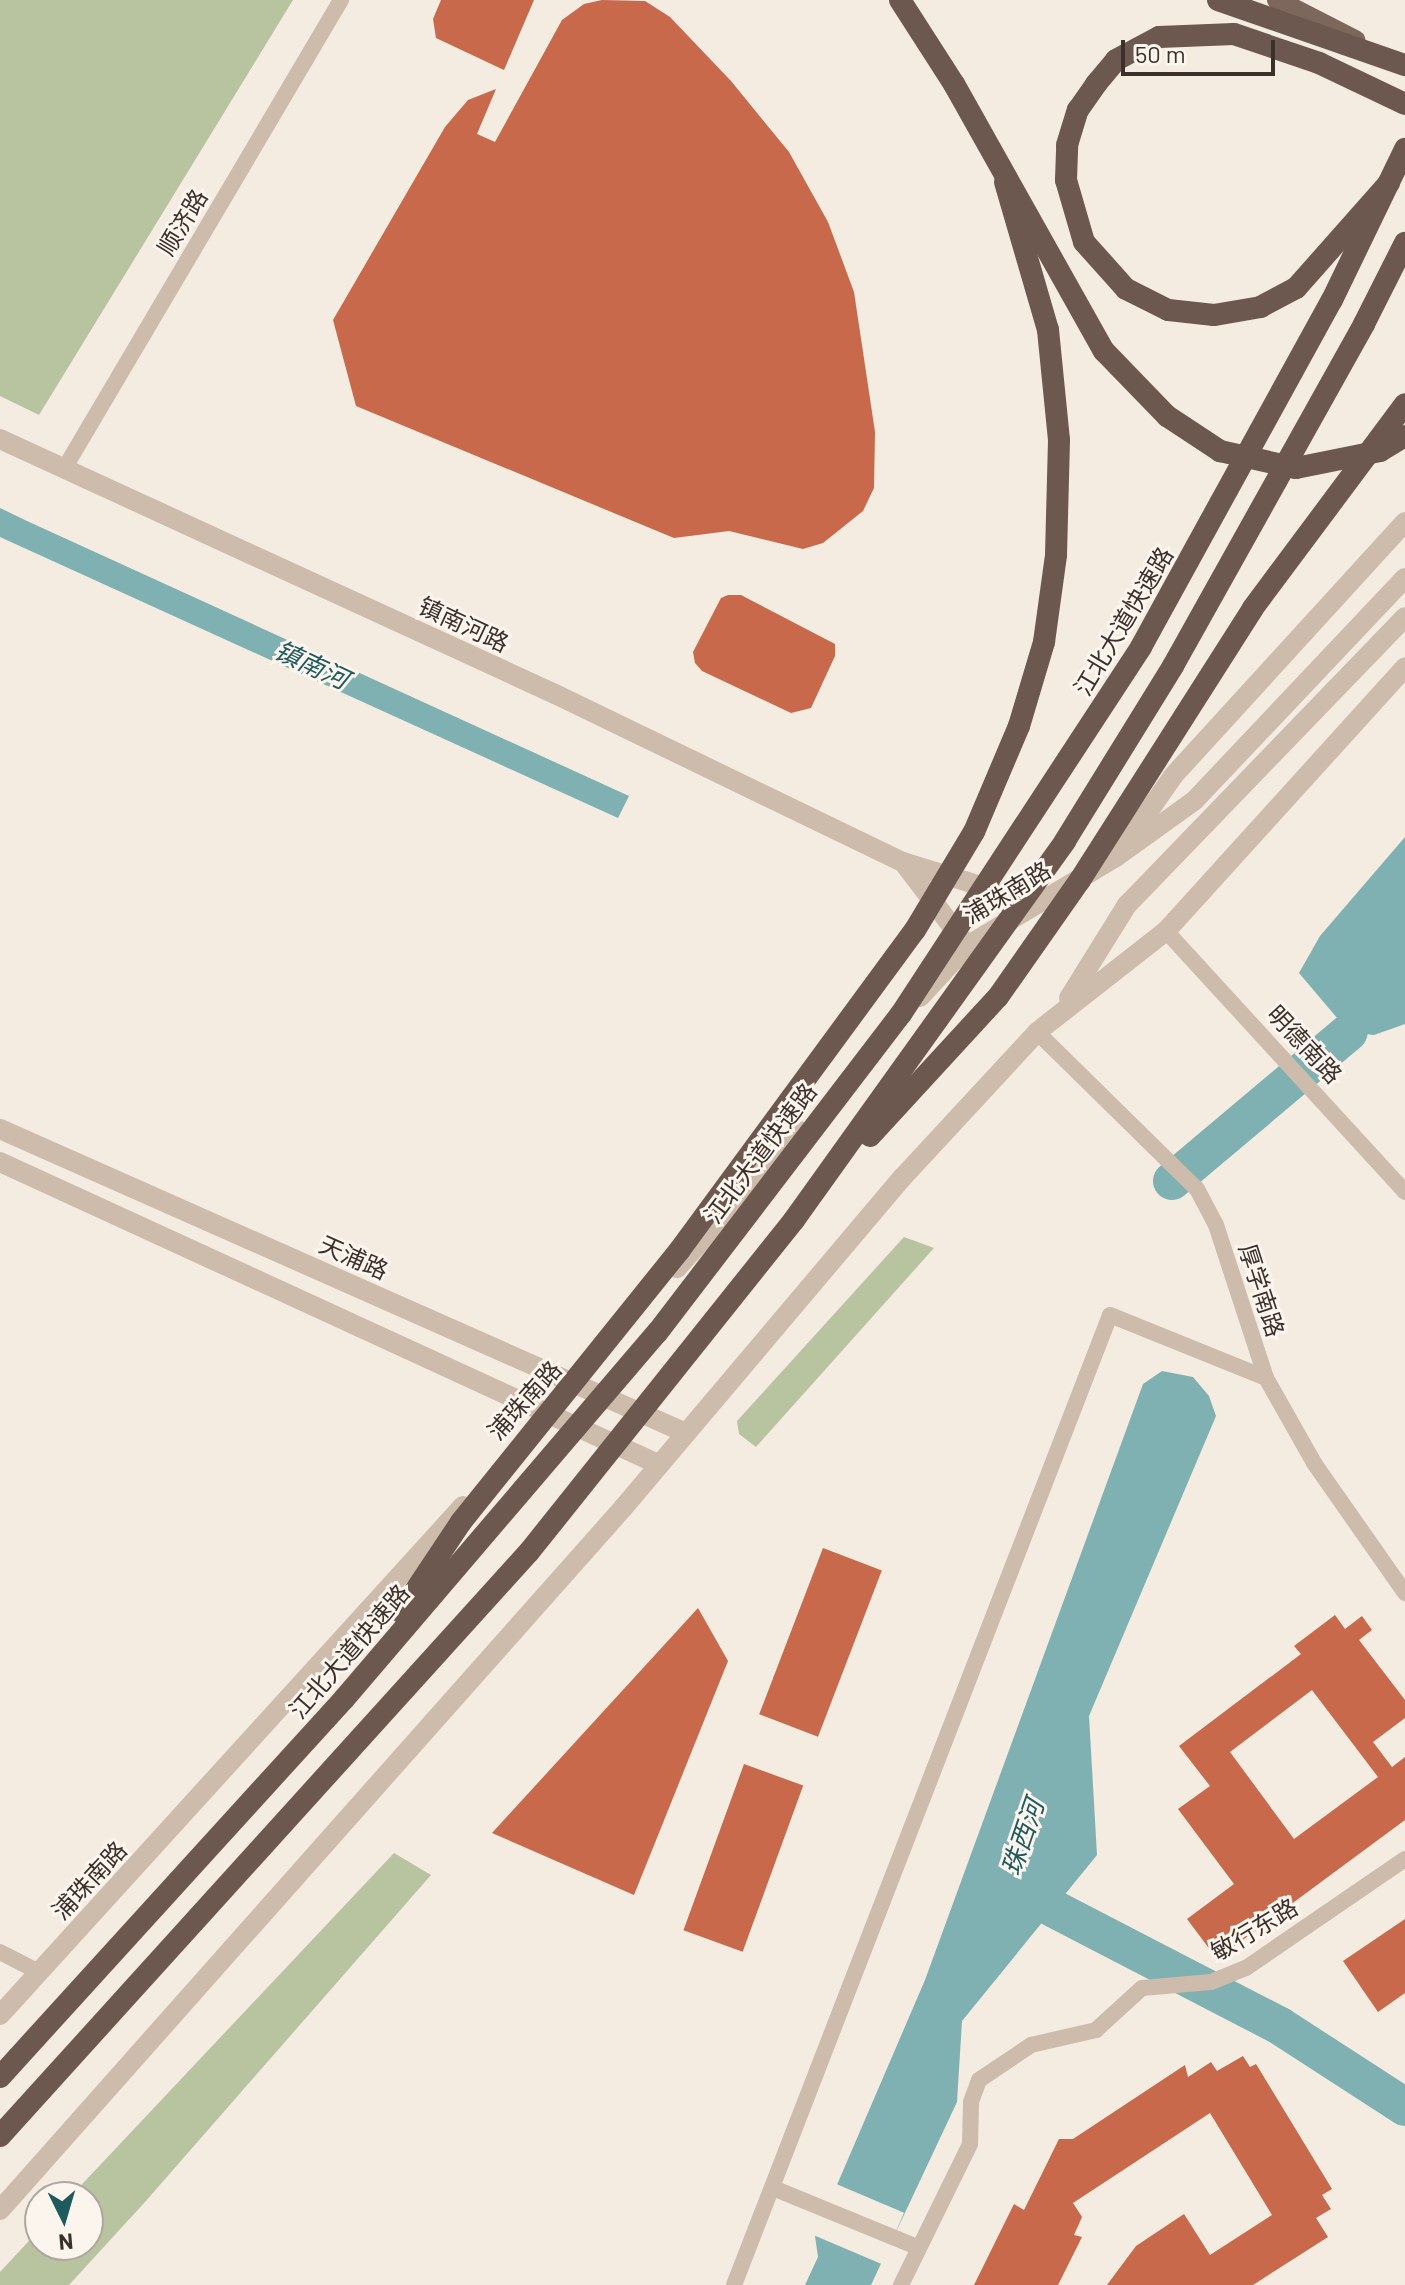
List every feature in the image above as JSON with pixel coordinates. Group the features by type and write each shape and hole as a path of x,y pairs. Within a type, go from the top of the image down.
{"highway":[{"path":"900,0 954,84 1005,182 1104,351 1120,373 1190,435 1220,451 1296,468 1380,451 1405,436"},
{"path":"1218,0 1403,64"},
{"path":"1389,183 1296,288 1261,307 1214,315 1168,310 1126,289 1084,242 1066,180 1067,145 1078,110 1116,60 1159,37 1234,34 1319,63 1399,102"},
{"name":"江北大道快速路","path":"0,2077 344,1699 657,1333 901,1014 1141,647 1332,300 1405,149"},
{"path":"344,1699 461,1522 797,1097 915,930 974,832 1044,642 1056,555 1059,440 1048,330 1005,182"},
{"path":"0,2136 529,1552 794,1220 1065,841 1173,666 1405,243"},
{"path":"794,1220 998,997 1080,880 1253,608 1405,404"}],"main road":[{"path":"1277,0 1403,64"}],"street":[{"name":"顺济路","path":"64,469 341,0"},
{"name":"镇南河路","path":"0,439 555,694 903,862 1038,904"},
{"name":"浦珠南路","path":"1116,857 1173,776 1405,522"},
{"name":"浦珠南路","path":"0,2015 967,946 1116,857 1194,801 1405,578"},
{"path":"1063,1008 1127,905 1405,617"},
{"path":"0,2210 660,1465 902,1178 1037,1032 1063,1008 1166,931 1405,667"},
{"path":"903,862 967,946"},
{"name":"明德南路","path":"1166,931 1265,1035 1405,1192"},
{"name":"厚学南路","path":"1037,1032 1197,1189 1216,1225 1266,1378 1314,1463 1405,1593"},
{"name":"天浦路","path":"0,1129 686,1433"},
{"path":"0,1162 660,1465"},
{"path":"734,2285 1110,1315 1266,1378"},
{"name":"敏行东路","path":"901,2285 970,2144 971,2102 979,2080 1031,2045 1096,2030 1130,1996 1156,1984 1211,1982 1233,1974 1405,1859"},
{"path":"0,1952 39,1972"},
{"path":"773,2188 917,2247"}],"green space":[{"path":"0,0 293,0 39,415 0,396"},
{"path":"904,1237 934,1248 756,1447 739,1434 737,1421"},
{"path":"394,1853 431,1875 104,2247 104,2181 85,2181"},
{"path":"24,2246 24,2261 91,2261 69,2285 0,2285 0,2272"}],"water":[{"name":"镇南河","path":"0,508 629,796 618,818 0,537"},
{"path":"1405,837 1405,1024 1374,1035 1349,1032 1299,973 1320,936"},
{"name":"珠西河","path":"1162,1371 1193,1377 1209,1396 1216,1416 1089,1716 1097,1855 962,2021 957,2102 871,2285 805,2285 818,2257 815,2236 925,1980 1143,1384"}],"pier":[{"path":"834,2183 904,2213 882,2264 812,2235"}],"building":[{"path":"441,0 534,0 504,70 436,38 433,19"},
{"path":"602,0 645,1 670,17 731,81 789,152 828,222 854,292 875,432 874,488 863,511 823,543 803,549 729,531 674,538 356,406 333,320 445,127 468,100 496,89 477,134 495,142 562,20 584,4"},
{"path":"741,595 835,644 835,656 811,708 791,713 702,671 695,663 693,652 721,598"},
{"path":"823,1548 882,1571 818,1737 759,1714"},
{"path":"698,1608 728,1661 634,1895 492,1833"},
{"path":"1335,1615 1345,1629 1362,1616 1372,1630 1359,1640 1405,1700 1405,1718 1373,1742 1392,1767 1405,1757 1405,1820 1217,1959 1187,1919 1234,1884 1178,1809 1210,1786 1179,1746 1301,1654 1294,1646","holes":["1312,1690 1378,1777 1294,1839 1230,1752"]},
{"path":"744,1764 803,1786 743,1952 683,1930"},
{"path":"1405,1919 1405,1993 1378,2012 1343,1961"},
{"path":"1243,2056 1250,2067 1256,2064 1332,2189 1322,2195 1331,2209 1316,2218 1328,2237 1253,2285 1107,2285 1136,2246 1184,2214 1210,2255 1272,2215 1210,2113 1073,2203 1082,2217 1074,2235 1082,2237 1058,2285 974,2285 1014,2204 1024,2210 1059,2139 1073,2139 1185,2065 1188,2077 1211,2062 1217,2071"}],"waterway":[{"path":"1172,1181 1349,1032"},
{"name":"珠西河","path":"1010,1886 1280,2026 1405,2107"}]}
